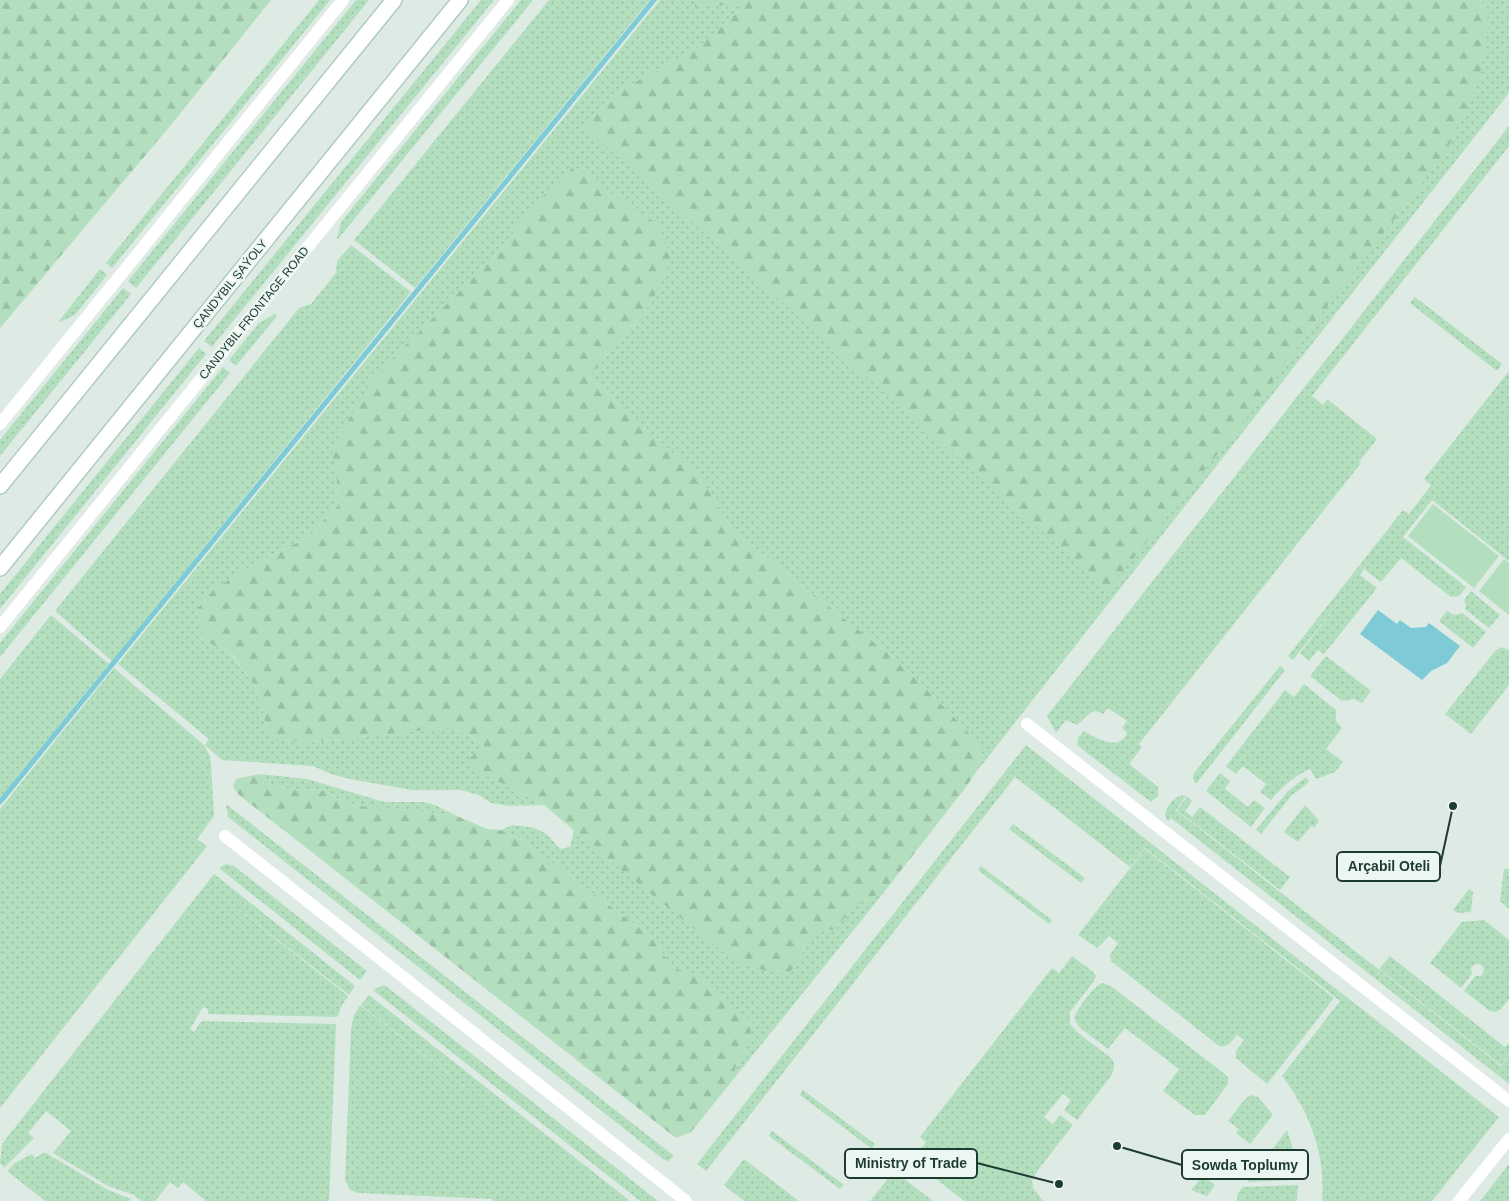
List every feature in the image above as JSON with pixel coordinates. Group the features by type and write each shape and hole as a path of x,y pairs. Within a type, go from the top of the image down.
{"main road":[{"path":"0,486 394,0"},
{"name":"ÇANDYBIL ŞAÝOLY","path":"0,568 460,0"}],"street":[{"path":"0,424 343,0"},
{"name":"CANDYBIL FRONTAGE ROAD","path":"0,627 508,0"},
{"path":"1027,724 1509,1101"},
{"path":"225,836 686,1201"},
{"path":"1460,1201 1509,1139"}],"green space":[{"path":"0,0 271,0 175,120 0,328"},
{"path":"319,0 330,0 112,268 106,263"},
{"path":"356,0 369,0 136,288 128,281"},
{"path":"481,0 494,0 212,347 204,341"},
{"path":"521,0 533,0 338,239 341,222"},
{"path":"549,0 650,0 415,288 354,240"},
{"path":"660,0 695,0 695,7 743,3 738,12 697,48 614,94 584,128 1248,415 1315,322 1487,6 1480,0 1509,0 1509,93 977,771 980,749 966,729 899,662 734,531 701,479 589,377 652,302 574,167 556,188 541,198 493,258 337,481 338,506 306,538 246,569 214,589 197,609 204,639 232,655 257,688 267,729 278,739 305,743 453,727 484,745 481,773 544,805 510,806 491,803 479,795 462,790 412,790 350,779 331,774 313,766 222,760 205,745 209,739 118,664"},
{"path":"695,0 1480,0 1487,6 1488,29 1479,80 1446,152 1315,322 1249,415 1108,590 584,127 614,94 697,48 738,12 742,4 695,7"},
{"path":"1509,126 1509,146 1312,396 1323,405 1327,399 1377,439 1359,462 1361,463 1139,744 1142,747 1129,764 1158,787 1158,796 1151,802 1077,745 1078,738 1084,731 1107,742 1119,742 1127,733 1122,728 1127,721 1108,708 1103,714 1095,711 1092,712 1077,725 1066,720 1056,733 1047,716"},
{"path":"574,166 660,226 671,257 652,302 589,377 701,479 734,531 899,662 966,729 980,749 977,771 885,891 855,905 835,930 818,929 805,944 798,964 788,973 772,972 738,964 544,805 481,773 467,761 484,745 453,727 305,743 278,739 267,729 257,688 233,655 204,640 197,609 214,589 246,569 306,538 338,506 337,481 332,448 374,377 493,258 541,197 556,188"},
{"path":"351,245 411,292 112,661 55,611 299,308 311,304 336,273 337,261"},
{"path":"100,269 107,275 75,315 60,322 59,321"},
{"path":"123,288 131,294 0,456 0,440"},
{"path":"1415,297 1502,364 1497,371 1410,303"},
{"path":"275,314 277,316 236,366 229,360 259,323"},
{"path":"199,348 206,354 0,609 0,594"},
{"path":"223,367 230,373 0,657 0,643"},
{"path":"1509,371 1509,561 1432,500 1403,537 1466,587 1459,596 1451,597 1401,558 1381,582 1365,570 1367,565 1360,575 1377,588 1324,654 1318,650 1309,661 1300,653 1350,588 1293,660 1288,656 1403,510 1409,514 1431,485 1424,479"},
{"path":"1433,504 1499,556 1474,588 1408,536"},
{"path":"1504,559 1509,563 1509,615 1479,591"},
{"path":"1471,591 1500,615 1489,628 1465,609 1464,600"},
{"path":"1447,611 1454,615 1462,613 1486,632 1473,648 1439,621"},
{"path":"51,615 109,664 0,798 0,679"},
{"path":"1501,647 1509,650 1509,685 1471,734 1445,714 1495,651"},
{"path":"1326,656 1371,691 1362,703 1354,699 1342,701 1310,676"},
{"path":"1280,666 1285,670 1196,784 1193,779 1194,773"},
{"path":"114,668 204,745 210,756 214,816 197,839 207,846 0,1108 0,809"},
{"path":"1304,684 1336,710 1336,721 1342,728 1326,749 1343,762 1335,772 1316,779 1310,769 1304,772 1289,782 1271,800 1260,792 1266,784 1243,766 1236,774 1226,766 1285,690 1294,697"},
{"path":"1026,745 1499,1117 1432,1201 1322,1201 1321,1167 1314,1135 1301,1105 1282,1076 1340,1001 1145,848 1130,867 1015,777 706,1171 697,1164"},
{"path":"1220,773 1230,781 1225,789 1248,807 1254,800 1265,808 1251,827 1206,791"},
{"path":"259,774 307,779 384,802 423,802 435,805 457,816 352,805 326,791 292,790 272,785"},
{"path":"259,774 272,785 292,790 326,791 352,805 457,816 487,829 501,830 519,838 654,939 668,963 679,970 696,975 753,1022 746,1050 736,1066 732,1081 691,1132 676,1138 239,795 233,787 236,779"},
{"path":"1306,777 1309,782 1291,796 1261,834 1256,830 1288,791"},
{"path":"1182,795 1186,796 1176,810 1501,1066 1509,1056 1509,1084 1171,818 1168,821 1165,815 1167,808 1173,800"},
{"path":"1187,797 1192,801 1185,811 1192,817 1200,807 1290,877 1280,890 1177,810"},
{"path":"226,804 674,1156 669,1161 664,1160 228,817"},
{"path":"1305,805 1319,821 1314,828 1311,826 1298,842 1284,832"},
{"path":"1013,824 1085,878 1081,883 1009,829"},
{"path":"513,825 539,830 550,837 560,849 570,847 574,830 610,861 798,964 805,944 818,928 835,930 855,905 885,891 732,1081 736,1066 746,1050 696,975 679,970 667,963 654,939 519,838 501,830"},
{"path":"1145,849 1334,998 1267,1084 1236,1058 1236,1051 1244,1040 1237,1035 1227,1045 1219,1046 1111,961 1110,955 1118,943 1109,936 1097,948 1078,935"},
{"path":"226,864 234,866 367,971 360,980 219,868"},
{"path":"981,866 1052,920 1049,924 978,870"},
{"path":"1504,869 1509,869 1509,909 1500,901"},
{"path":"214,874 355,986 349,995 210,887 348,996 336,1017 208,1014 208,1009 203,1007 190,1029 194,1032 203,1021 336,1024 329,1201 206,1201 183,1182 178,1188 170,1182 155,1201 141,1201 134,1195 108,1186 53,1153 71,1131 46,1111 28,1133 34,1138 4,1168 0,1163 2,1144"},
{"path":"1469,889 1473,892 1471,912 1458,913 1453,910"},
{"path":"1484,920 1509,940 1509,999 1496,1012 1490,1011 1464,991 1475,976 1481,976 1484,970 1482,965 1477,964 1471,968 1472,974 1461,988 1430,963 1462,922"},
{"path":"1072,956 1096,976 1070,1012 1070,1024 1077,1032 1111,1058 1114,1062 1114,1067 1111,1076 1077,1120 1064,1110 1071,1100 1063,1094 1044,1117 1053,1124 1060,1115 1073,1125 1038,1170 1032,1181 1033,1188 1043,1201 964,1201 912,1160 926,1142 920,1137 1052,968 1059,973"},
{"path":"1390,956 1505,1047 1509,1043 1509,1055 1501,1065 1379,969"},
{"path":"1103,983 1111,986 1226,1075 1228,1084 1205,1115 1195,1115 1163,1091 1179,1069 1125,1028 1108,1049 1080,1028 1074,1018 1076,1014 1082,1003"},
{"path":"384,985 658,1201 640,1201 373,990"},
{"path":"369,995 630,1201 493,1201 492,1199 358,1193 350,1190 345,1180 351,1030 354,1015 360,1005 493,1109 361,1005"},
{"path":"803,1090 875,1144 872,1149 800,1095"},
{"path":"1251,1095 1258,1097 1273,1115 1250,1144 1236,1133 1239,1129 1228,1121 1245,1099"},
{"path":"1287,1130 1294,1152 1298,1180 1247,1182"},
{"path":"772,1131 844,1185 840,1189 769,1136"},
{"path":"43,1153 108,1190 131,1199 129,1201 45,1201 7,1171 15,1163 32,1154 35,1158"},
{"path":"744,1159 799,1201 744,1201 724,1185"},
{"path":"1509,1164 1509,1201 1480,1201"},
{"path":"894,1171 933,1201 870,1201"},
{"path":"1203,1176 1215,1185 1207,1196 1191,1190"},
{"path":"1298,1185 1297,1201 1237,1201 1238,1193 1243,1187"}],"water":[{"path":"1378,610 1397,624 1400,620 1411,628 1426,627 1429,623 1460,646 1447,663 1431,671 1422,680 1360,634"}],"waterway":[{"path":"0,802 654,0"}],"place":[{"name":"Arçabil Oteli","path":"1453,806"},
{"name":"Sowda Toplumy","path":"1117,1146"},
{"name":"Ministry of Trade","path":"1059,1184"}]}
